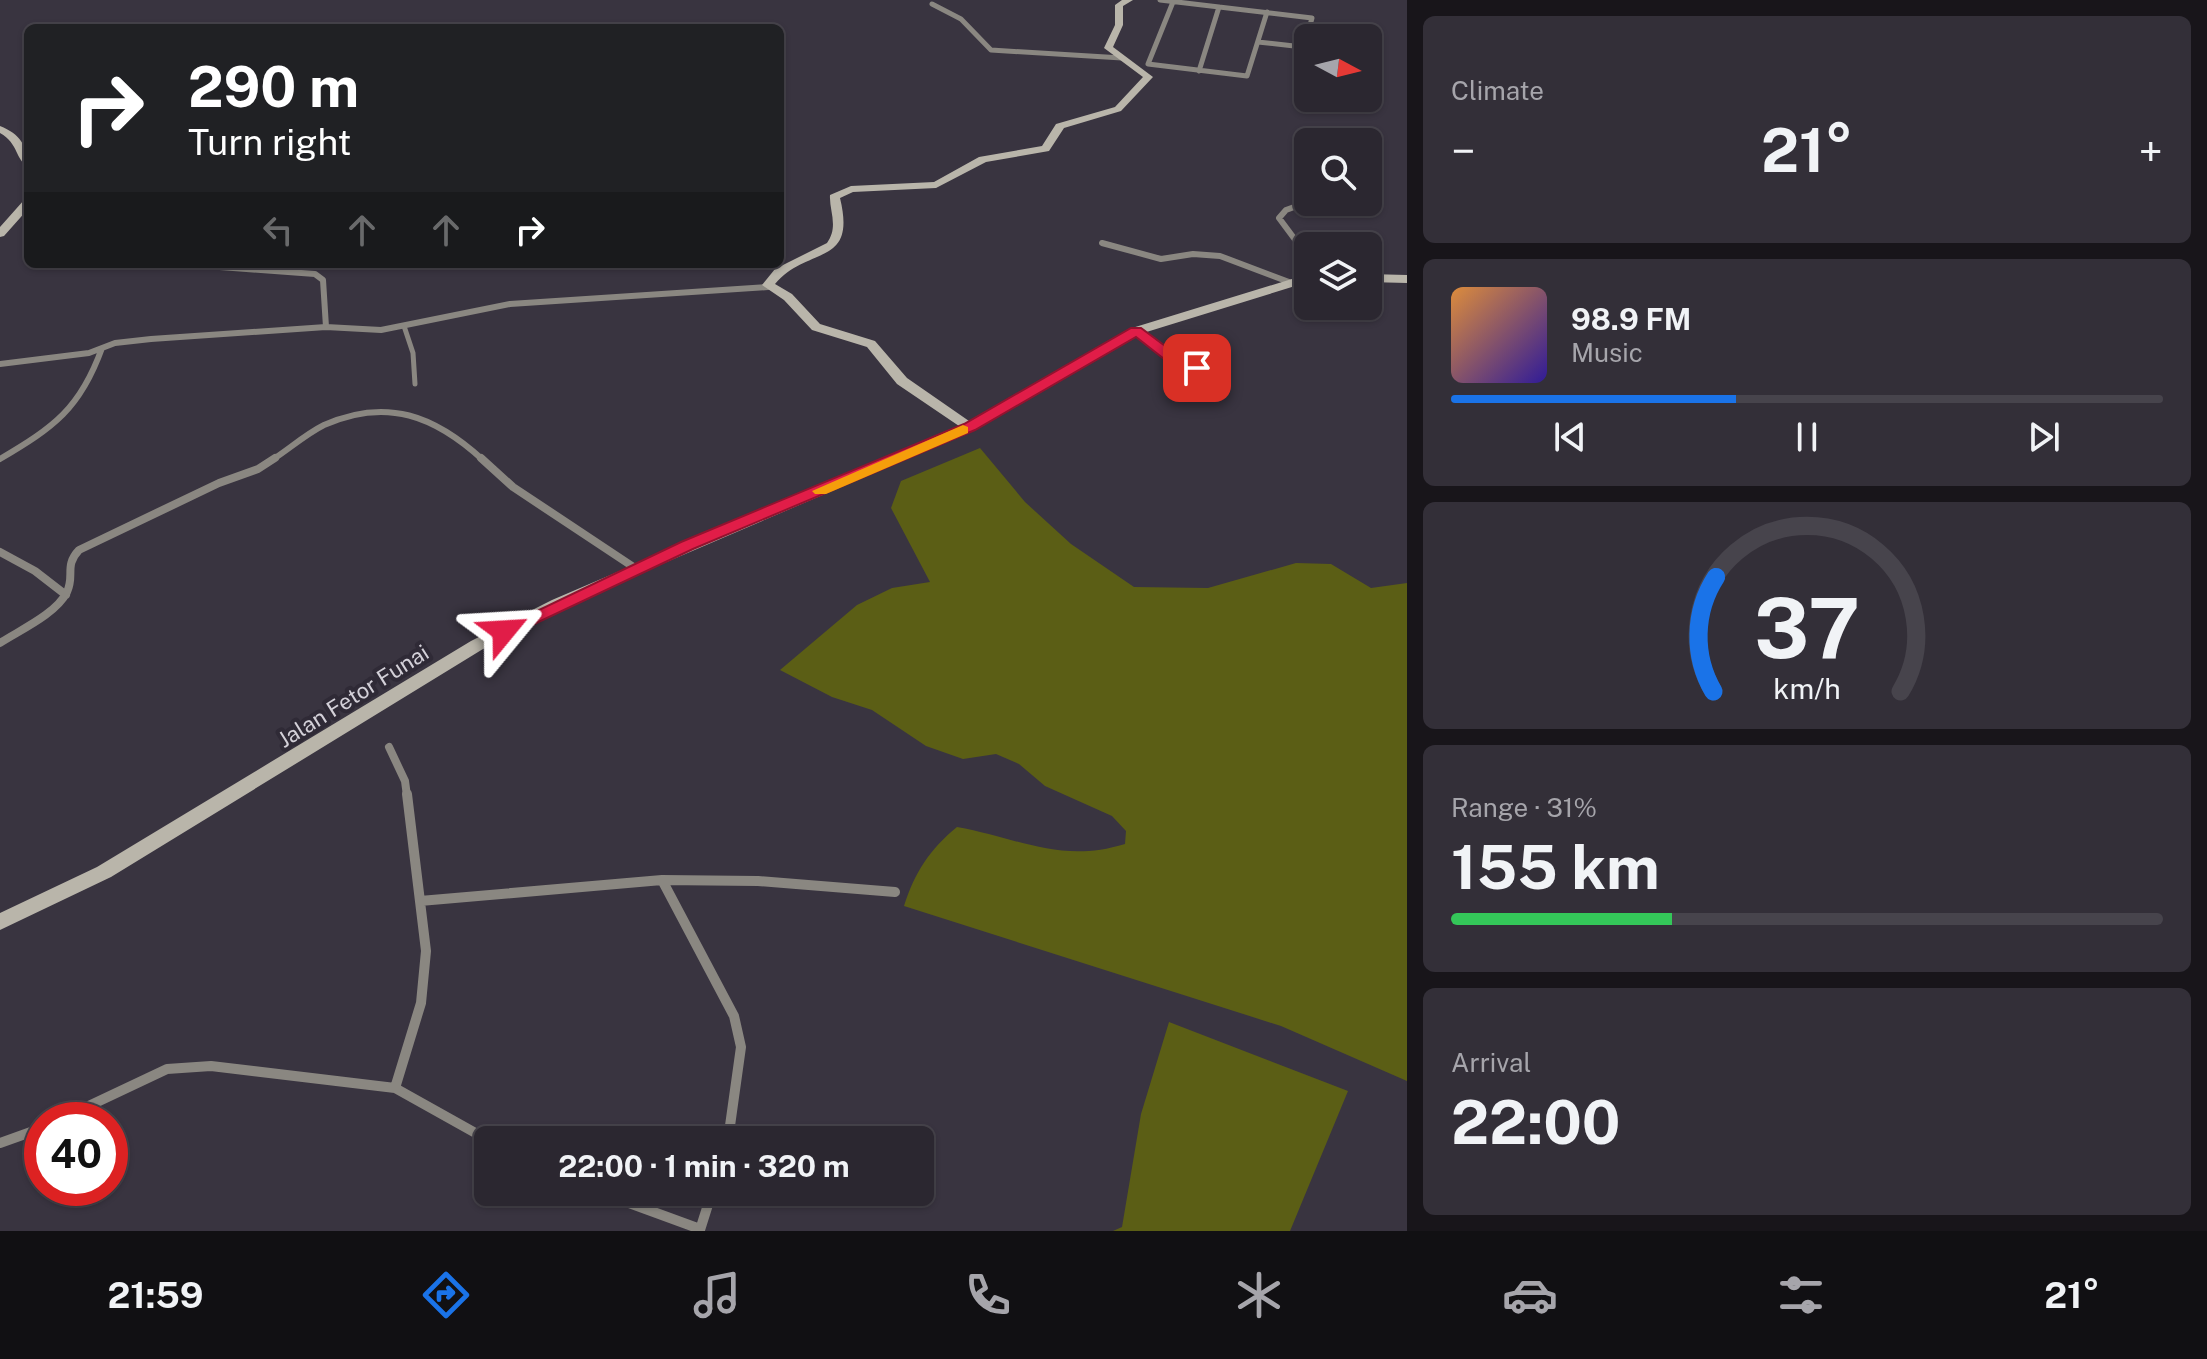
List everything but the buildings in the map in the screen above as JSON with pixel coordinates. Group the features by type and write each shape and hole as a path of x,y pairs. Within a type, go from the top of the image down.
{"street":[{"path":"768,287 772,279 786,268 837,240 842,227 834,197 836,194 851,189 936,185 983,159 1045,149 1060,126 1118,109 1148,78 1108,48 1119,25 1119,5 1129,0"},
{"path":"1160,0 1312,18 1311,24"},
{"path":"1173,2 1148,64 1247,76 1267,12"},
{"path":"932,4 961,19 991,50 1122,58"},
{"path":"1199,71 1219,7"},
{"path":"1258,42 1294,46"},
{"path":"0,129 15,138 24,156"},
{"path":"0,234 24,207"},
{"path":"1294,207 1279,218 1294,238"},
{"path":"1102,243 1161,259 1193,254 1220,256 1289,282"},
{"path":"234,268 315,274 323,280 326,327"},
{"path":"315,274 319,268"},
{"path":"1382,278 1407,279"},
{"name":"Jalan Fetor Funai","path":"0,922 104,872 186,825 477,645 635,568 969,427 1136,331 1294,281"},
{"path":"0,364 151,339 326,327 381,330 510,304 768,287 788,297 816,327 871,344 902,381 969,427"},
{"path":"1136,331 1179,363 1206,368 1227,363"},
{"path":"0,459 67,417 93,375 102,348"},
{"path":"0,643 54,608 66,595 70,560 79,550 148,520 219,483 258,469 325,425 395,409 413,413 477,454 513,487 559,513 635,568"},
{"path":"0,552 35,571 66,595"},
{"path":"389,747 405,781 426,951 421,1003 395,1088"},
{"path":"420,901 662,880 758,881 895,892"},
{"path":"662,880 734,1016 741,1047 730,1126"},
{"path":"97,1102 167,1069 186,1065 395,1088 474,1132"},
{"path":"0,1143 24,1134"},
{"path":"636,1206 700,1230 708,1206"}],"lane":[{"path":"404,326 413,353 415,384"}],"shaded area":[{"path":"980,448 1025,502 1071,544 1134,587 1208,588 1296,563 1331,564 1371,588 1407,583 1407,1081 1281,1026 904,906 924,862 957,827 1060,850 1102,849 1125,844 1126,831 1112,816 1045,786 1019,764 996,754 963,759 926,746 872,710 832,697 780,670 857,605 892,588 930,582 891,508 901,481"},
{"path":"1169,1022 1348,1091 1290,1231 1113,1231 1122,1227 1141,1114"}],"slow traffic":[{"path":"820,491 963,430"}],"route":[{"path":"504,631 687,545 969,427 1136,331 1167,356 1197,368"}]}
